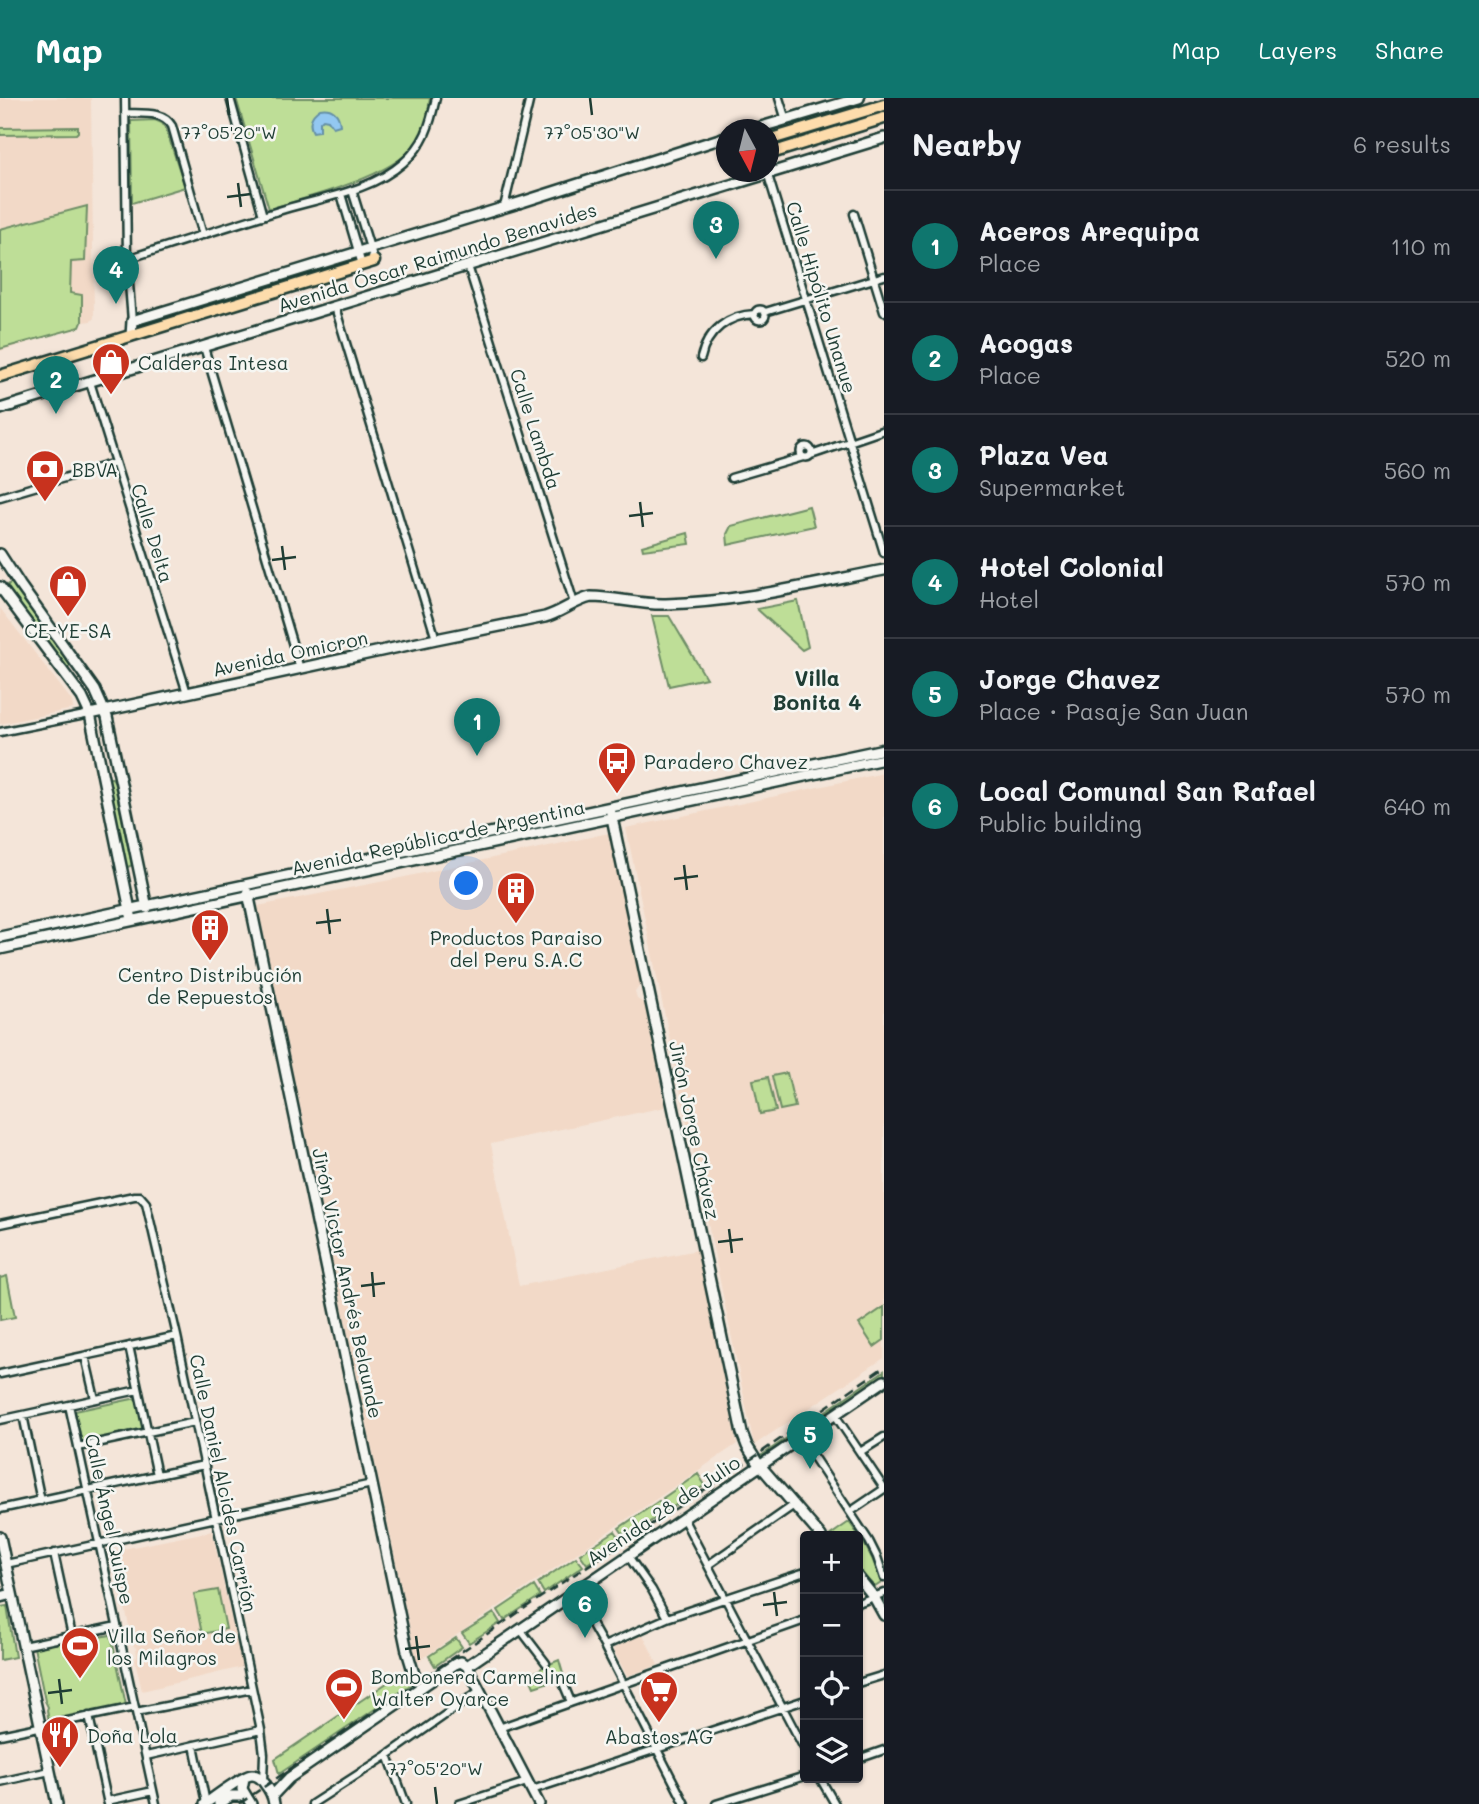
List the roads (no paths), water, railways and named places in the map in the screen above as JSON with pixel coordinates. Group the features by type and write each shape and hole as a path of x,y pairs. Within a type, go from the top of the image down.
{"main road":[{"path":"779,122 843,100 859,98"},
{"path":"779,137 884,105"},
{"path":"779,151 884,118"},
{"name":"Avenida Óscar Raimundo Benavides","path":"779,169 884,138"},
{"name":"Avenida Óscar Raimundo Benavides","path":"132,321 716,140"},
{"name":"Avenida Óscar Raimundo Benavides","path":"0,409 738,182"},
{"name":"Avenida Óscar Raimundo Benavides","path":"0,376 374,261"},
{"path":"131,335 132,321"},
{"path":"0,554 19,585 79,665 105,710 149,917"},
{"name":"Avenida Omicron","path":"90,714 545,617 583,598 601,597 662,605 709,601 750,596 884,570"},
{"path":"2,593 66,674 90,714 132,920"},
{"path":"66,674 79,665"},
{"path":"97,740 112,737"},
{"name":"Avenida República de Argentina","path":"0,937 884,749"},
{"name":"Avenida República de Argentina","path":"0,948 884,759"},
{"name":"Jirón Jorge Chávez","path":"609,807 739,1424 747,1446 757,1462 817,1531"},
{"path":"422,847 424,859"},
{"path":"121,871 139,867"},
{"name":"Jirón Victor Andrés Belaunde","path":"246,884 409,1659 422,1687"},
{"name":"Avenida 28 de Julio","path":"273,1800 289,1778 458,1662 467,1665 683,1518 757,1462 801,1438 884,1381"},
{"path":"0,1537 57,1804"},
{"path":"863,1583 884,1615"},
{"path":"0,1597 12,1594"},
{"path":"467,1665 539,1804"},
{"path":"219,1804 244,1778 252,1775 265,1783 273,1800"},
{"path":"244,1778 242,1785 248,1800"},
{"name":"Avenida 28 de Julio","path":"265,1783 289,1778"},
{"path":"206,1803 229,1793 248,1800"}],"street":[{"path":"125,98 127,258 132,321"},
{"path":"229,98 263,216"},
{"path":"127,258 341,194 387,174 412,155 424,139 436,98"},
{"path":"504,207 530,98"},
{"path":"779,98 786,120"},
{"path":"125,113 158,114 168,119 181,154 203,235"},
{"name":"Calle Hipólito Unanue","path":"770,182 884,553"},
{"path":"352,190 374,261"},
{"path":"341,194 362,265"},
{"path":"853,214 884,312"},
{"name":"Calle Lambda","path":"468,266 574,603"},
{"path":"701,358 705,343 715,330 736,317 755,314 756,319 762,320 765,318 765,312 884,276"},
{"path":"335,307 436,639"},
{"path":"204,347 300,669"},
{"name":"Calle Delta","path":"90,382 187,693"},
{"path":"731,478 884,430"},
{"path":"0,497 115,463"},
{"name":"Avenida Omicron","path":"0,732 90,714"},
{"name":"Calle Daniel Alcides Carrión","path":"0,1224 139,1196 146,1203 261,1730 265,1783"},
{"path":"0,1374 177,1336"},
{"path":"129,1346 157,1475"},
{"path":"85,1356 95,1399"},
{"path":"0,1420 138,1390"},
{"name":"Calle Ángel Quispe","path":"69,1405 156,1804"},
{"path":"23,1415 41,1500"},
{"path":"835,1415 884,1488 850,1512"},
{"path":"78,1447 195,1422"},
{"path":"860,1452 884,1437"},
{"path":"801,1438 871,1545 884,1578"},
{"path":"0,1510 204,1465"},
{"path":"6,1564 372,1484"},
{"path":"708,1565 794,1505"},
{"path":"683,1518 800,1741"},
{"path":"54,1553 72,1636"},
{"path":"628,1556 652,1590 667,1618"},
{"path":"604,1646 667,1618 800,1574"},
{"path":"574,1593 685,1804"},
{"path":"863,1601 884,1593"},
{"path":"499,1728 800,1622"},
{"path":"23,1646 117,1626"},
{"path":"520,1629 545,1663"},
{"path":"863,1681 884,1675"},
{"path":"563,1682 571,1702"},
{"path":"0,1735 89,1716 252,1689"},
{"path":"312,1804 479,1691"},
{"path":"459,1804 658,1749 800,1702"},
{"path":"89,1716 107,1802 153,1791"},
{"path":"146,1756 261,1730"},
{"path":"194,1745 206,1803"},
{"path":"863,1757 884,1750"},
{"path":"388,1755 406,1804"},
{"path":"0,1782 50,1771"},
{"path":"716,1804 800,1778"},
{"path":"823,1783 835,1804"}],"water":[{"path":"320,109 334,112 340,125 333,127 328,120 323,119 320,122 320,131 313,132 311,119"}],"railway":[{"path":"239,1804 884,1367"}],"place":[{"name":"Plaza Vea","path":"716,259"},
{"name":"Hotel Colonial","path":"116,304"},
{"name":"Calderas Intesa","path":"111,396"},
{"name":"Acogas","path":"56,414"},
{"name":"BBVA","path":"45,503"},
{"name":"CE-YE-SA","path":"68,618"},
{"name":"Aceros Arequipa","path":"477,756"},
{"name":"Paradero Chavez","path":"617,795"},
{"name":"Productos Paraiso del Peru S.A.C","path":"516,925"},
{"name":"Centro Distribución de Repuestos","path":"210,962"},
{"name":"Jorge Chavez","path":"810,1469"},
{"name":"Local Comunal San Rafael","path":"585,1638"},
{"name":"Villa Señor de los Milagros","path":"80,1680"},
{"name":"Bombonera Carmelina Walter Oyarce","path":"344,1721"},
{"name":"Abastos AG","path":"659,1724"},
{"name":"Doña Lola","path":"60,1769"}],"district":[{"name":"Villa Bonita 4","path":"817,689"}]}
